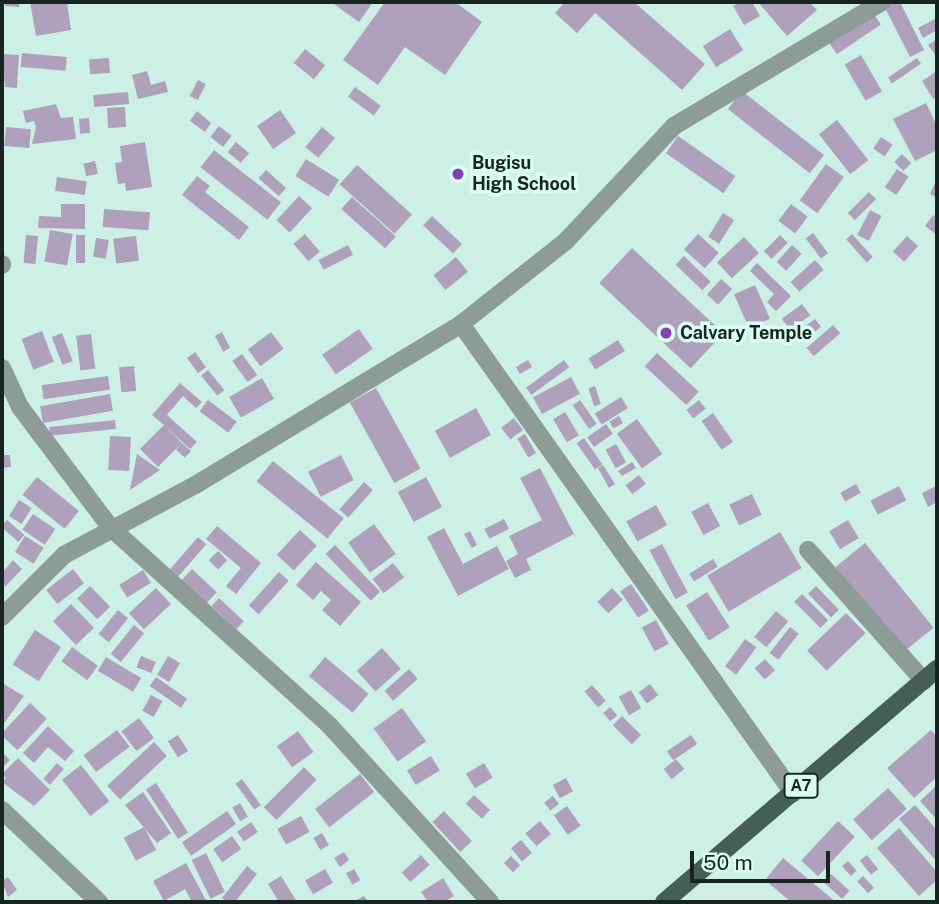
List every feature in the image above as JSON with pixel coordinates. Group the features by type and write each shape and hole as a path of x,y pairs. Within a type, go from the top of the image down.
{"main road":[{"name":"A7","path":"664,902 931,675"}],"street":[{"path":"2,617 64,555 110,527 197,484 461,324 566,241 674,126 882,2"},
{"path":"461,324 793,793"},
{"path":"2,368 20,407 110,527 330,726 490,902"},
{"path":"807,550 931,675"},
{"path":"2,810 99,902"}],"building":[{"path":"5,2 19,2 19,7 5,6"},
{"path":"30,2 67,2 71,30 36,36"},
{"path":"331,2 373,2 359,22"},
{"path":"385,2 455,2 482,22 445,75 405,47 378,85 343,60"},
{"path":"565,2 634,2 705,64 682,90 595,13 577,33 555,13"},
{"path":"740,2 752,2 760,16 744,25 733,6"},
{"path":"758,2 809,2 817,10 787,36"},
{"path":"891,2 900,2 924,50 910,57 884,6"},
{"path":"873,13 881,25 837,54 829,43"},
{"path":"937,18 937,30 923,38 918,28"},
{"path":"730,29 743,50 716,67 703,46"},
{"path":"937,39 937,57 928,45"},
{"path":"305,49 325,65 314,79 294,63"},
{"path":"22,53 67,57 66,71 21,67"},
{"path":"2,54 19,55 17,88 5,87"},
{"path":"861,55 882,91 866,101 845,64"},
{"path":"109,58 110,73 90,74 89,59"},
{"path":"917,58 921,64 892,83 888,78"},
{"path":"147,71 151,85 165,81 168,92 138,99 132,75"},
{"path":"937,71 937,97 933,99 922,81"},
{"path":"198,80 206,84 198,100 190,96"},
{"path":"355,87 381,106 374,116 348,97"},
{"path":"742,91 824,155 810,173 728,109"},
{"path":"128,92 129,104 94,107 93,95"},
{"path":"926,103 937,126 937,150 915,161 893,119"},
{"path":"56,104 61,118 73,117 76,139 32,144 36,127 34,121 26,123 23,111"},
{"path":"125,107 126,127 108,128 107,108"},
{"path":"280,110 296,133 273,149 257,126"},
{"path":"197,111 211,123 205,132 190,121"},
{"path":"89,118 90,133 80,134 79,119"},
{"path":"837,120 868,160 850,174 819,134"},
{"path":"219,126 232,136 223,147 210,137"},
{"path":"6,127 31,129 29,148 4,146"},
{"path":"322,127 335,138 318,158 305,147"},
{"path":"678,136 735,176 723,193 666,153"},
{"path":"881,137 893,145 885,156 873,149"},
{"path":"145,142 152,187 126,191 125,183 118,184 115,163 122,162 120,146"},
{"path":"236,142 249,153 241,163 228,152"},
{"path":"214,150 281,202 267,220 200,167"},
{"path":"902,154 911,163 903,171 894,162"},
{"path":"306,159 339,180 328,197 295,176"},
{"path":"95,161 98,174 86,176 83,164"},
{"path":"826,164 844,177 817,213 800,200"},
{"path":"357,165 412,215 395,234 340,184"},
{"path":"897,169 909,177 896,195 885,187"},
{"path":"266,170 286,188 279,196 259,178"},
{"path":"197,176 210,186 205,192 249,227 239,240 182,195"},
{"path":"57,177 87,181 85,195 55,191"},
{"path":"937,178 937,198 930,194"},
{"path":"869,192 876,199 855,220 848,213"},
{"path":"299,196 312,208 290,232 276,220"},
{"path":"352,197 396,236 385,248 341,209"},
{"path":"61,204 85,204 85,229 38,228 39,216 61,217"},
{"path":"791,204 808,217 795,233 778,221"},
{"path":"104,209 150,212 149,230 103,227"},
{"path":"870,210 882,216 869,241 857,235"},
{"path":"723,213 734,220 719,244 708,237"},
{"path":"933,215 937,218 937,235 925,226"},
{"path":"432,216 462,244 453,253 423,226"},
{"path":"50,230 73,234 67,266 44,262"},
{"path":"813,233 828,253 821,258 806,238"},
{"path":"305,234 320,252 308,261 294,244"},
{"path":"698,234 719,253 705,268 684,250"},
{"path":"852,234 873,257 867,262 846,239"},
{"path":"26,235 38,236 36,264 24,263"},
{"path":"76,235 85,235 85,263 76,263"},
{"path":"780,235 788,243 772,259 764,251"},
{"path":"136,236 139,261 116,264 113,239"},
{"path":"907,236 918,246 904,262 893,252"},
{"path":"744,237 759,253 732,278 717,262"},
{"path":"96,238 109,240 106,259 93,257"},
{"path":"348,245 353,255 324,270 319,260"},
{"path":"792,245 802,254 786,271 777,262"},
{"path":"632,248 723,333 691,368 599,283"},
{"path":"684,256 711,282 702,290 676,265"},
{"path":"456,257 468,272 445,290 433,275"},
{"path":"815,260 824,270 799,292 790,282"},
{"path":"757,263 791,296 776,311 767,302 774,294 750,271"},
{"path":"721,279 732,289 718,305 707,295"},
{"path":"755,285 770,319 749,328 734,294"},
{"path":"802,304 810,315 790,330 782,319"},
{"path":"815,319 821,327 803,341 797,333"},
{"path":"833,325 840,333 814,356 807,348"},
{"path":"359,329 373,349 336,374 322,355"},
{"path":"42,331 54,362 33,370 21,339"},
{"path":"222,332 230,348 223,352 215,336"},
{"path":"271,332 284,349 260,366 248,349"},
{"path":"62,333 73,361 62,365 52,337"},
{"path":"91,334 95,369 80,371 76,336"},
{"path":"618,340 625,351 595,370 588,359"},
{"path":"195,352 206,367 198,373 187,358"},
{"path":"657,353 699,392 686,405 645,366"},
{"path":"242,354 257,375 248,382 232,361"},
{"path":"528,360 532,367 520,374 516,367"},
{"path":"564,360 569,367 531,395 526,388"},
{"path":"134,366 136,391 121,392 119,367"},
{"path":"208,370 224,390 217,396 201,376"},
{"path":"108,376 110,390 44,399 42,385"},
{"path":"571,377 580,394 542,414 533,397"},
{"path":"262,378 274,399 241,418 229,397"},
{"path":"180,383 202,402 196,408 183,396 167,415 197,442 190,449 166,427 182,443 158,467 140,449 164,425 152,415"},
{"path":"595,386 601,404 594,406 588,388"},
{"path":"376,388 421,468 394,483 350,403"},
{"path":"110,394 113,411 43,423 40,406"},
{"path":"621,397 628,408 602,424 595,413"},
{"path":"208,400 237,422 228,433 200,411"},
{"path":"580,400 597,424 589,429 573,405"},
{"path":"699,400 706,409 693,419 686,410"},
{"path":"476,408 491,435 450,458 435,431"},
{"path":"565,412 579,435 567,442 553,419"},
{"path":"713,413 733,442 722,450 702,421"},
{"path":"619,416 623,423 613,428 609,421"},
{"path":"514,418 523,430 510,440 501,428"},
{"path":"637,419 662,454 642,468 617,434"},
{"path":"115,420 116,429 50,436 49,427"},
{"path":"606,424 613,434 594,447 587,437"},
{"path":"525,434 536,453 528,458 517,438"},
{"path":"110,436 131,437 129,471 108,470"},
{"path":"584,438 602,464 595,469 577,443"},
{"path":"182,443 191,451 185,458 176,450"},
{"path":"616,444 626,462 616,468 606,450"},
{"path":"137,454 160,470 130,490"},
{"path":"2,455 10,455 11,467 2,468"},
{"path":"341,455 354,480 321,497 308,472"},
{"path":"273,461 344,518 327,538 257,481"},
{"path":"632,462 636,468 622,476 618,471"},
{"path":"603,465 615,484 609,488 598,468"},
{"path":"540,468 574,534 526,559 531,570 515,578 506,561 518,554 509,536 542,520 520,478"},
{"path":"639,475 646,484 632,494 626,485"},
{"path":"37,477 79,511 64,529 23,495"},
{"path":"426,477 442,507 414,522 398,492"},
{"path":"364,482 373,490 348,518 339,509"},
{"path":"856,484 861,493 845,501 840,493"},
{"path":"899,486 906,500 878,515 870,501"},
{"path":"936,486 937,502 928,507 922,493"},
{"path":"752,494 762,515 739,525 729,505"},
{"path":"19,500 32,508 22,524 9,516"},
{"path":"708,503 720,526 703,535 691,512"},
{"path":"656,505 667,525 637,542 626,521"},
{"path":"33,514 55,529 45,545 22,530"},
{"path":"504,519 509,529 489,539 484,529"},
{"path":"7,520 24,535 18,542 2,528"},
{"path":"848,520 859,538 840,549 829,531"},
{"path":"374,524 396,554 370,573 348,543"},
{"path":"217,526 261,563 236,594 226,586 241,568 206,539"},
{"path":"444,528 463,564 497,546 509,569 458,596 427,537"},
{"path":"300,530 317,546 294,571 277,555"},
{"path":"470,531 477,545 472,548 464,534"},
{"path":"780,532 802,568 729,612 707,576"},
{"path":"25,536 44,548 34,564 15,552"},
{"path":"198,537 206,544 178,577 170,569"},
{"path":"865,543 934,628 904,652 835,567"},
{"path":"662,544 688,593 675,599 650,551"},
{"path":"335,545 380,592 371,601 326,554"},
{"path":"218,551 227,560 218,569 209,560"},
{"path":"713,559 718,567 694,581 689,574"},
{"path":"13,560 22,569 5,587 2,573"},
{"path":"316,562 361,602 340,626 322,610 331,600 321,591 313,600 296,585"},
{"path":"393,563 404,577 384,593 373,579"},
{"path":"73,569 84,583 57,604 46,590"},
{"path":"192,569 217,592 205,605 180,581"},
{"path":"143,570 151,583 127,598 119,585"},
{"path":"279,572 289,581 259,614 249,605"},
{"path":"631,584 649,611 638,618 620,591"},
{"path":"90,586 110,607 97,619 77,599"},
{"path":"816,586 839,610 831,617 808,594"},
{"path":"156,588 171,604 144,629 129,613"},
{"path":"612,588 623,600 608,613 597,602"},
{"path":"707,592 730,627 709,641 686,606"},
{"path":"802,594 828,620 820,628 794,602"},
{"path":"219,598 244,621 236,629 211,606"},
{"path":"71,604 94,628 76,645 53,621"},
{"path":"118,610 128,618 109,642 98,634"},
{"path":"776,611 788,621 766,647 754,637"},
{"path":"846,613 865,633 827,671 807,651"},
{"path":"656,620 669,644 655,651 642,628"},
{"path":"134,625 144,633 121,662 111,654"},
{"path":"790,627 799,634 778,660 770,653"},
{"path":"35,630 61,647 39,681 13,664"},
{"path":"745,639 756,647 736,675 725,667"},
{"path":"72,647 98,666 87,680 61,662"},
{"path":"382,648 401,669 375,692 357,671"},
{"path":"141,656 156,662 151,673 137,667"},
{"path":"168,656 180,663 169,682 157,675"},
{"path":"106,657 141,678 133,692 98,671"},
{"path":"325,657 369,694 353,713 309,676"},
{"path":"765,659 775,670 765,680 755,668"},
{"path":"409,669 418,679 393,701 384,691"},
{"path":"156,677 187,699 181,708 150,686"},
{"path":"2,683 24,696 2,726"},
{"path":"650,684 658,695 647,704 639,692"},
{"path":"592,685 606,701 598,707 584,692"},
{"path":"631,690 641,708 629,715 619,697"},
{"path":"151,695 162,701 154,717 142,711"},
{"path":"30,703 47,719 17,750 2,733"},
{"path":"610,707 617,715 610,721 603,713"},
{"path":"402,708 426,741 398,762 374,729"},
{"path":"622,716 641,735 632,744 613,725"},
{"path":"139,718 154,738 136,751 121,731"},
{"path":"48,726 74,751 65,761 48,747 34,763 23,753"},
{"path":"117,730 130,747 96,772 83,755"},
{"path":"931,730 937,737 937,777 914,798 887,768"},
{"path":"298,731 313,752 292,767 277,746"},
{"path":"178,735 188,751 178,757 168,741"},
{"path":"691,735 697,744 673,760 667,751"},
{"path":"154,742 167,756 120,800 107,786"},
{"path":"2,752 10,760 2,768"},
{"path":"431,756 440,771 416,785 407,770"},
{"path":"18,758 50,790 34,806 2,782 6,778 2,774"},
{"path":"676,759 684,769 672,779 664,769"},
{"path":"57,763 64,769 50,785 43,779"},
{"path":"484,763 493,778 475,788 466,774"},
{"path":"81,765 109,801 90,816 62,780"},
{"path":"304,767 317,780 276,820 264,807"},
{"path":"360,774 374,792 329,827 315,809"},
{"path":"566,778 573,791 560,798 553,785"},
{"path":"242,779 261,805 254,810 236,784"},
{"path":"156,783 188,832 178,839 146,790"},
{"path":"937,785 937,820 920,801"},
{"path":"888,788 907,809 872,840 853,819"},
{"path":"143,792 171,833 157,843 125,805"},
{"path":"474,795 490,810 482,819 466,804"},
{"path":"553,796 559,804 550,811 544,803"},
{"path":"240,803 248,817 240,821 232,808"},
{"path":"915,805 937,830 937,862 899,819"},
{"path":"567,806 581,826 568,835 554,815"},
{"path":"227,811 236,824 191,856 182,843"},
{"path":"444,811 472,841 460,852 432,822"},
{"path":"301,816 310,832 286,845 277,829"},
{"path":"540,821 551,834 536,846 525,833"},
{"path":"838,821 855,837 818,876 801,860"},
{"path":"251,822 258,832 244,842 237,832"},
{"path":"144,827 156,850 136,861 124,838"},
{"path":"899,828 937,872 937,880 919,896 877,848"},
{"path":"322,833 329,845 320,850 313,838"},
{"path":"232,836 241,849 222,862 213,849"},
{"path":"521,840 532,853 522,861 511,848"},
{"path":"344,852 349,860 340,867 334,858"},
{"path":"206,853 225,892 210,899 192,860"},
{"path":"421,855 430,865 410,882 402,872"},
{"path":"867,855 878,869 871,875 860,861"},
{"path":"511,856 520,865 513,872 504,863"},
{"path":"783,858 836,902 791,902 765,880"},
{"path":"848,861 857,871 851,876 842,866"},
{"path":"186,863 207,902 192,902 185,889 164,901 153,881"},
{"path":"247,866 257,874 235,902 228,902 222,898"},
{"path":"325,869 333,883 313,894 305,880"},
{"path":"354,869 360,880 352,885 346,873"},
{"path":"831,874 850,891 842,899 824,882"},
{"path":"281,876 297,902 279,902 268,884"},
{"path":"863,876 874,888 868,893 857,881"},
{"path":"8,877 17,890 8,897 2,881"},
{"path":"443,878 454,896 444,902 428,902 421,892"},
{"path":"364,896 368,902 353,902"}],"place":[{"name":"Bugisu High School","path":"458,174"},
{"name":"Calvary Temple","path":"666,333"}]}
